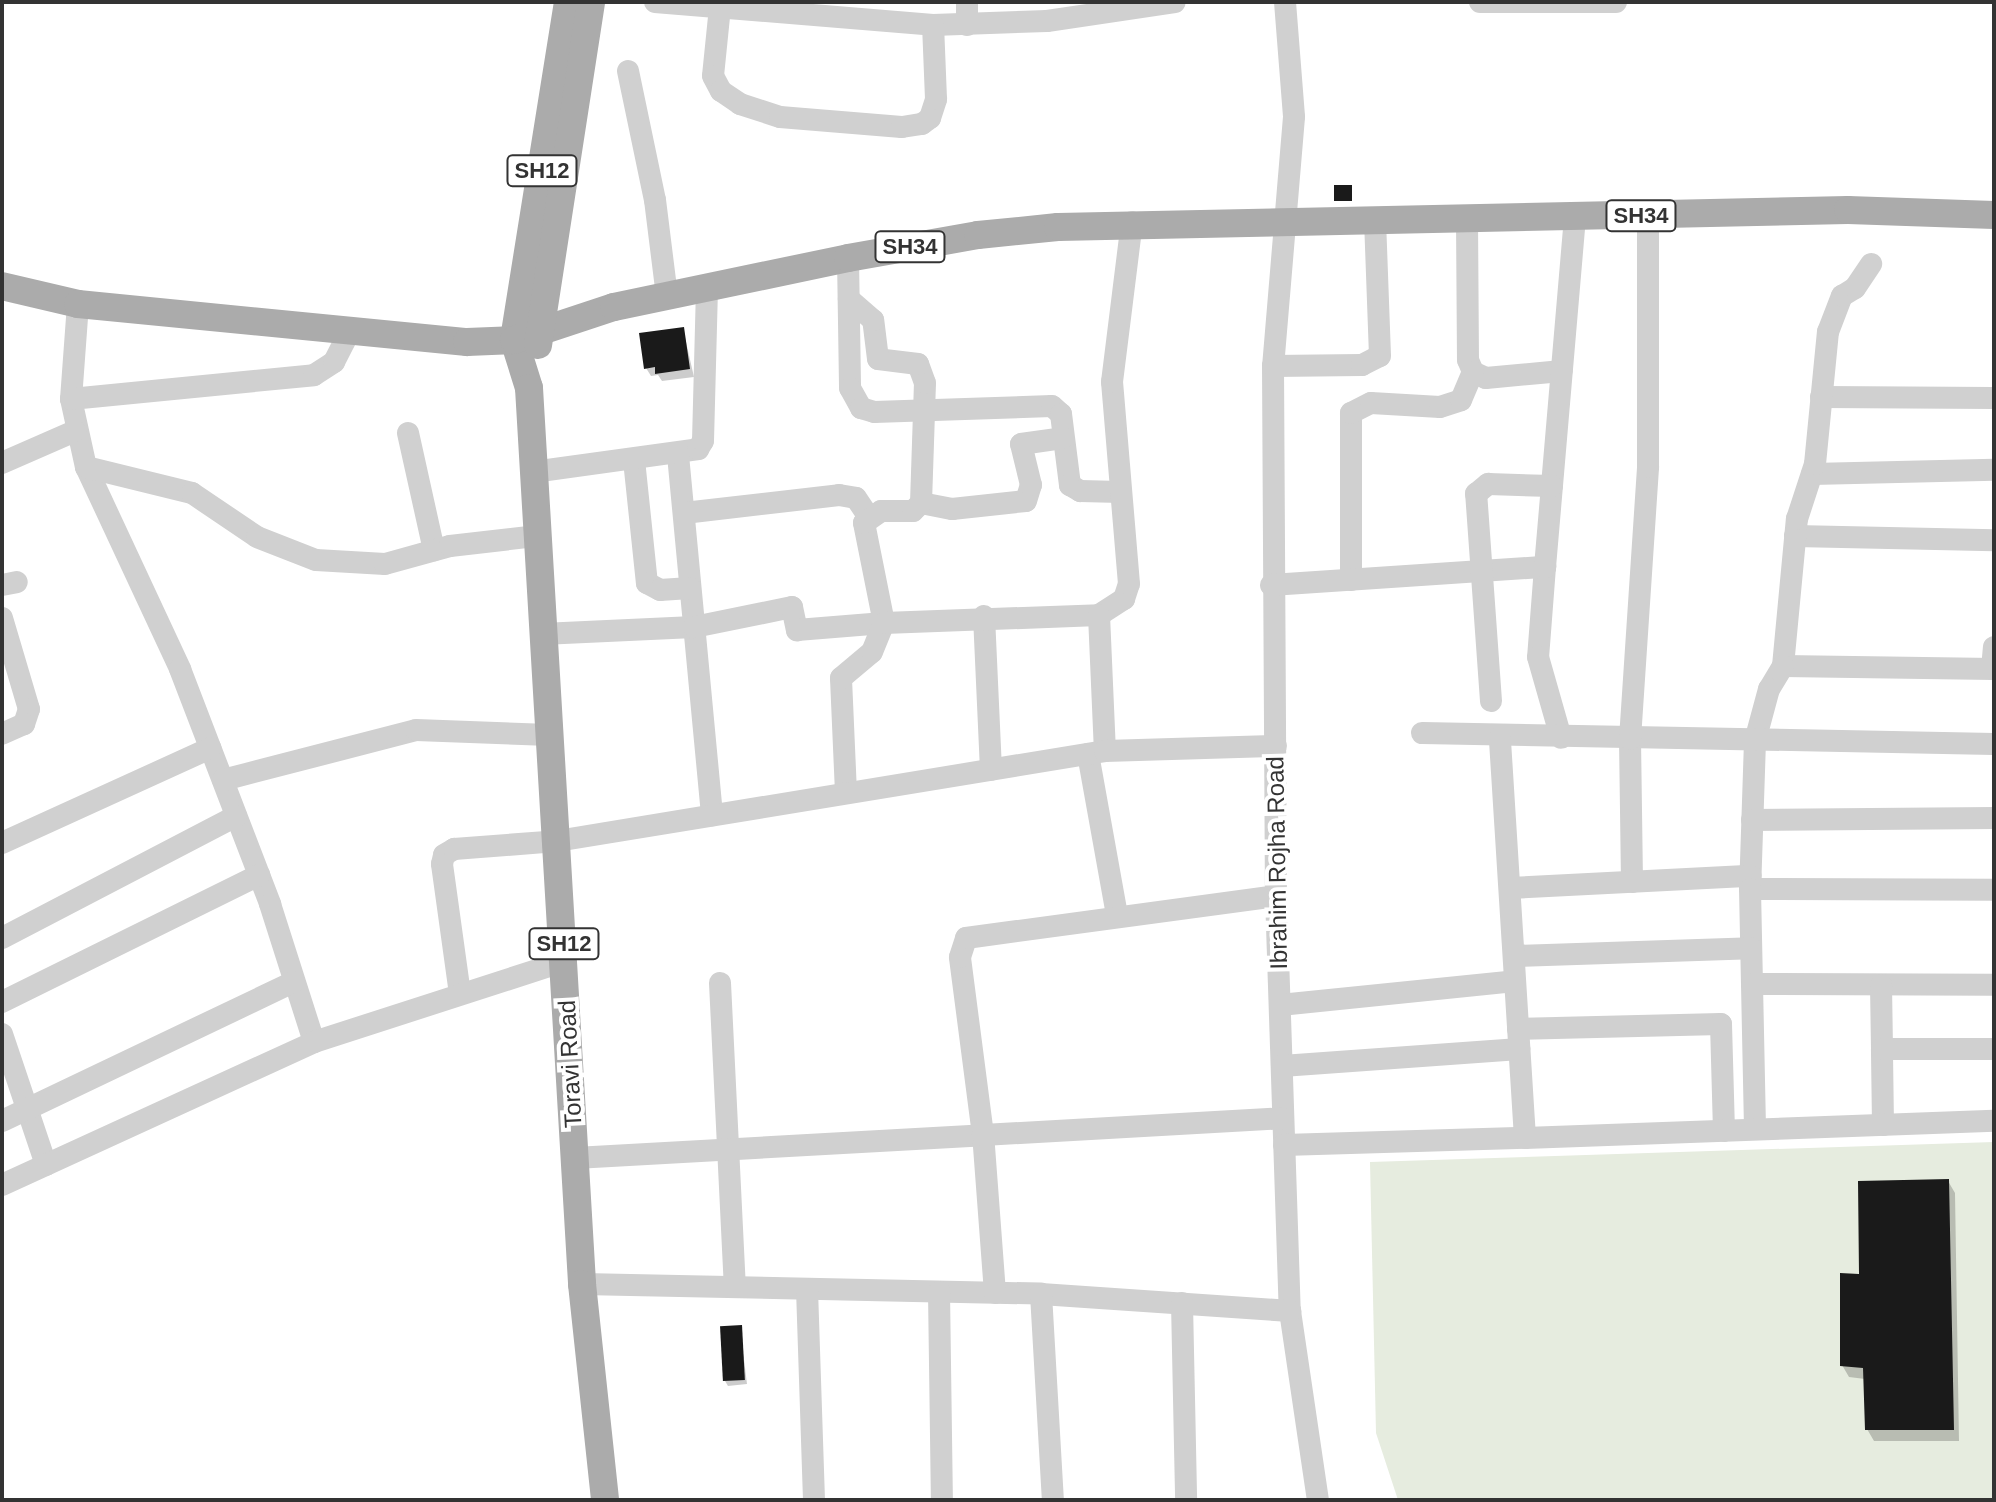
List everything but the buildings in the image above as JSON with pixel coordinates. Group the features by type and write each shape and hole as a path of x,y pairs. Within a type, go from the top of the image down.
{"main road":[{"name":"SH12","path":"527,336 568,2"},
{"name":"SH12","path":"527,336 591,2"},
{"name":"SH34","path":"527,336 572,319 707,286 848,258 978,235 1132,222 1287,224 1848,210 1994,215"},
{"path":"2,286 78,304 467,342 527,336"},
{"name":"Toravi Road","path":"527,336 582,1284 605,1500"}],"street":[{"path":"655,2 933,25 967,25 1047,12 1175,2"},
{"path":"967,2 967,25"},
{"name":"Ibrahim Rojha Road","path":"1285,2 1294,117 1273,366 1271,585 1276,746 1276,896 1290,1311 1318,1500"},
{"path":"1480,2 1616,2"},
{"path":"720,7 713,76 721,91 760,112 902,127 930,118 936,99 933,25"},
{"path":"628,71 655,200 667,296"},
{"path":"1632,882 1630,739 1648,467 1648,216"},
{"path":"1561,738 1538,657 1575,217"},
{"path":"1467,219 1468,360 1473,372 1486,378 1562,371"},
{"path":"1273,366 1362,365 1375,363 1380,356 1375,221"},
{"path":"542,634 694,627 792,607 797,630 984,616 1099,615 1124,599 1129,584 1112,382 1132,222"},
{"path":"848,258 854,398 861,408 874,412 924,412 1052,406 1061,414 1070,485 1080,491 1121,492"},
{"path":"1755,1129 1750,883 1755,741 1769,689 1783,666 1795,536 1812,474 1834,309 1871,264"},
{"path":"533,472 678,455 698,449 703,441 707,286"},
{"path":"849,299 873,320 878,359 918,364 924,370 921,503 913,511 868,516"},
{"path":"78,304 71,399 75,431 86,467 180,669 259,875 314,1042"},
{"path":"71,399 314,375 334,362 350,330"},
{"path":"1351,580 1351,413 1371,403 1440,407 1461,400 1473,372"},
{"path":"1821,397 1994,398"},
{"path":"2,463 75,431"},
{"path":"408,433 434,550"},
{"path":"921,503 952,509 1026,501 1031,485 1021,444 1063,438"},
{"path":"678,455 712,815"},
{"path":"634,460 647,583 660,590 690,588"},
{"path":"86,467 192,493 257,537 316,560 385,564 434,550 537,536"},
{"path":"1812,474 1994,470"},
{"path":"1491,701 1480,572 1480,487 1552,486"},
{"path":"684,513 839,495 856,498 868,516"},
{"path":"846,793 841,678 872,652 884,623 864,523 868,516"},
{"path":"1795,536 1994,540"},
{"path":"1271,585 1545,567"},
{"path":"1099,615 1096,753 1117,915"},
{"path":"984,616 991,770"},
{"path":"2,618 29,709 24,724 2,734"},
{"path":"1783,666 1993,661"},
{"path":"223,780 416,730 549,735"},
{"path":"1422,733 1500,738 1994,744"},
{"path":"1500,738 1525,1138"},
{"path":"460,994 444,855 454,849 557,841 1096,753 1276,746"},
{"path":"2,843 210,748"},
{"path":"2,938 236,816"},
{"path":"1752,820 1994,818"},
{"path":"2,1002 259,875"},
{"path":"1510,888 1632,882 1994,890"},
{"path":"995,1293 983,1135 961,945 976,934 1276,896"},
{"path":"1514,956 1751,948"},
{"path":"2,1185 314,1042 565,961"},
{"path":"1280,1005 1515,981"},
{"path":"2,1121 294,982"},
{"path":"720,983 731,1149 735,1287"},
{"path":"1752,984 1994,985"},
{"path":"1881,985 1883,1125"},
{"path":"1282,1066 1519,1039 1721,1024 1724,1131"},
{"path":"2,1034 24,1110 46,1165"},
{"path":"1882,1049 1994,1049"},
{"path":"575,1158 1283,1118"},
{"path":"1284,1145 1994,1121"},
{"path":"582,1284 1041,1294 1290,1311"},
{"path":"807,1289 814,1500"},
{"path":"939,1292 942,1500"},
{"path":"1041,1294 1053,1500"},
{"path":"1182,1303 1186,1500"}],"shaded area":[{"path":"1994,1142 1994,1500 1398,1500 1376,1433 1370,1162"}]}
